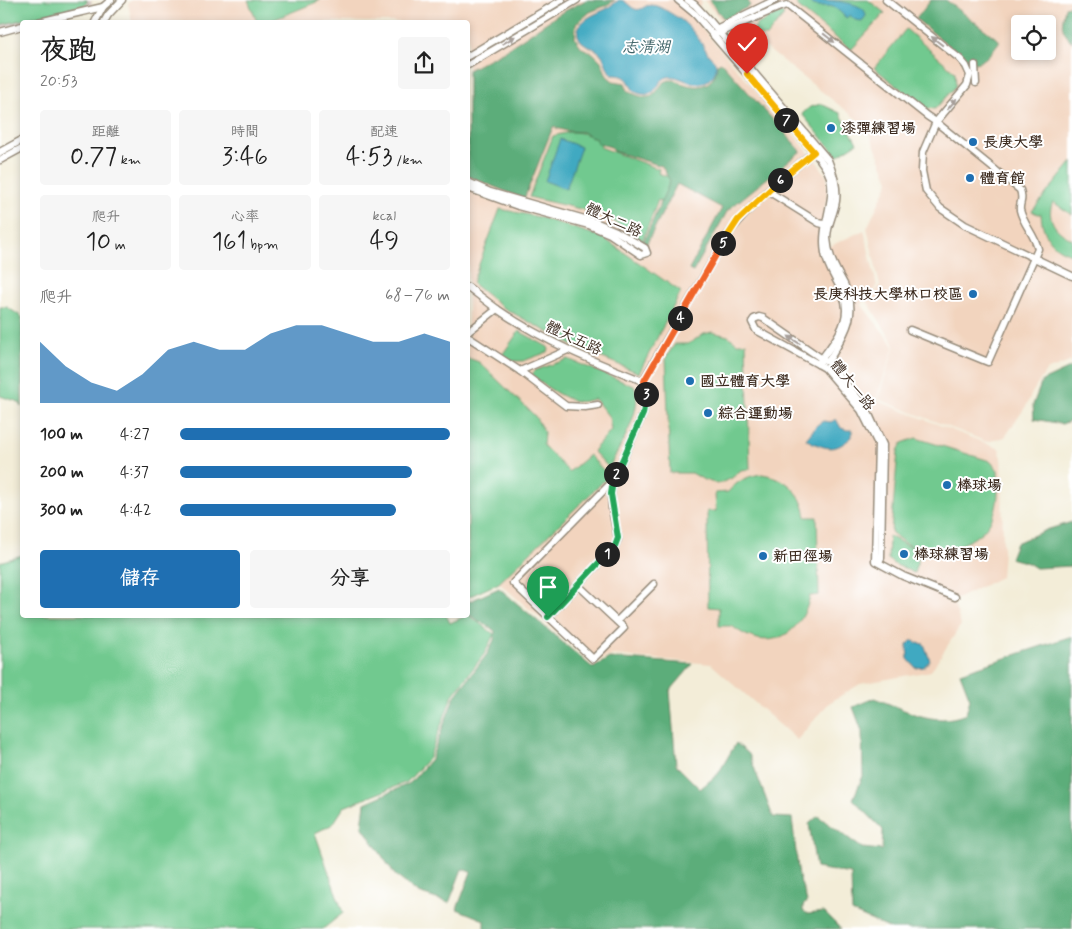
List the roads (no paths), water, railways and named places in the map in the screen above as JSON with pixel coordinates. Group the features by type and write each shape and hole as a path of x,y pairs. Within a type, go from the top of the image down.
{"street":[{"path":"101,0 108,15"},
{"path":"96,20 111,0"},
{"path":"105,20 122,0"},
{"path":"470,55 562,0"},
{"path":"470,64 577,0"},
{"name":"體大一路","path":"678,0 717,33"},
{"name":"體大一路","path":"688,0 695,5 816,150 830,177 831,198 827,225 823,237 827,263 839,284 846,310 838,334 823,363 861,410 878,444 875,560 903,576 955,597"},
{"path":"717,33 775,0"},
{"path":"886,0 966,66 970,75 967,85 936,122 923,152 922,171 926,191 940,208 965,225 1072,276"},
{"path":"717,33 780,7 787,6 1020,190 1023,198 1020,211 1038,249 988,362 910,330"},
{"path":"48,20 104,7"},
{"path":"722,24 730,34"},
{"path":"0,32 20,27"},
{"path":"975,65 976,83"},
{"path":"0,152 20,141"},
{"path":"0,160 20,149"},
{"path":"548,617 615,546 618,538 612,509 611,494 613,481 643,414 646,396 644,381 727,236 738,220 768,191 816,150"},
{"name":"體大二路","path":"470,183 499,195 595,222 616,231 644,248 647,253 641,255 610,234 588,224 518,206 470,189"},
{"path":"768,191 804,214 827,225"},
{"name":"體大五路","path":"470,288 521,326 568,350 644,381"},
{"path":"470,330 497,309"},
{"path":"758,317 762,318 823,363 756,330 752,322 758,317"},
{"path":"470,338 520,370 566,406 585,407 598,405"},
{"path":"520,370 568,350"},
{"path":"578,585 624,628 593,660 513,583 613,481"},
{"path":"617,622 654,584"}],"water":[{"name":"志清湖","path":"619,0 637,9 649,5 656,6 686,24 716,64 716,70 712,77 708,81 695,83 676,77 668,77 661,81 651,93 641,94 633,90 628,80 624,77 612,75 601,54 581,41 578,30 584,20"},
{"path":"808,0 852,4 864,11 866,16 862,21 855,20 850,15 846,18 833,7 816,6"},
{"path":"560,139 581,147 566,189 545,181"},
{"path":"836,419 841,428 852,430 852,437 844,443 828,448 806,439 817,425 823,421 831,422"},
{"path":"912,640 924,644 930,660 924,667 916,668 908,659 907,645"}],"place":[{"name":"漆彈練習場","path":"831,128"},
{"name":"長庚大學","path":"973,142"},
{"name":"體育館","path":"970,178"},
{"name":"長庚科技大學林口校區","path":"973,294"},
{"name":"國立體育大學","path":"690,381"},
{"name":"綜合運動場","path":"708,413"},
{"name":"棒球場","path":"947,485"},
{"name":"棒球練習場","path":"904,554"},
{"name":"新田徑場","path":"763,556"}]}
